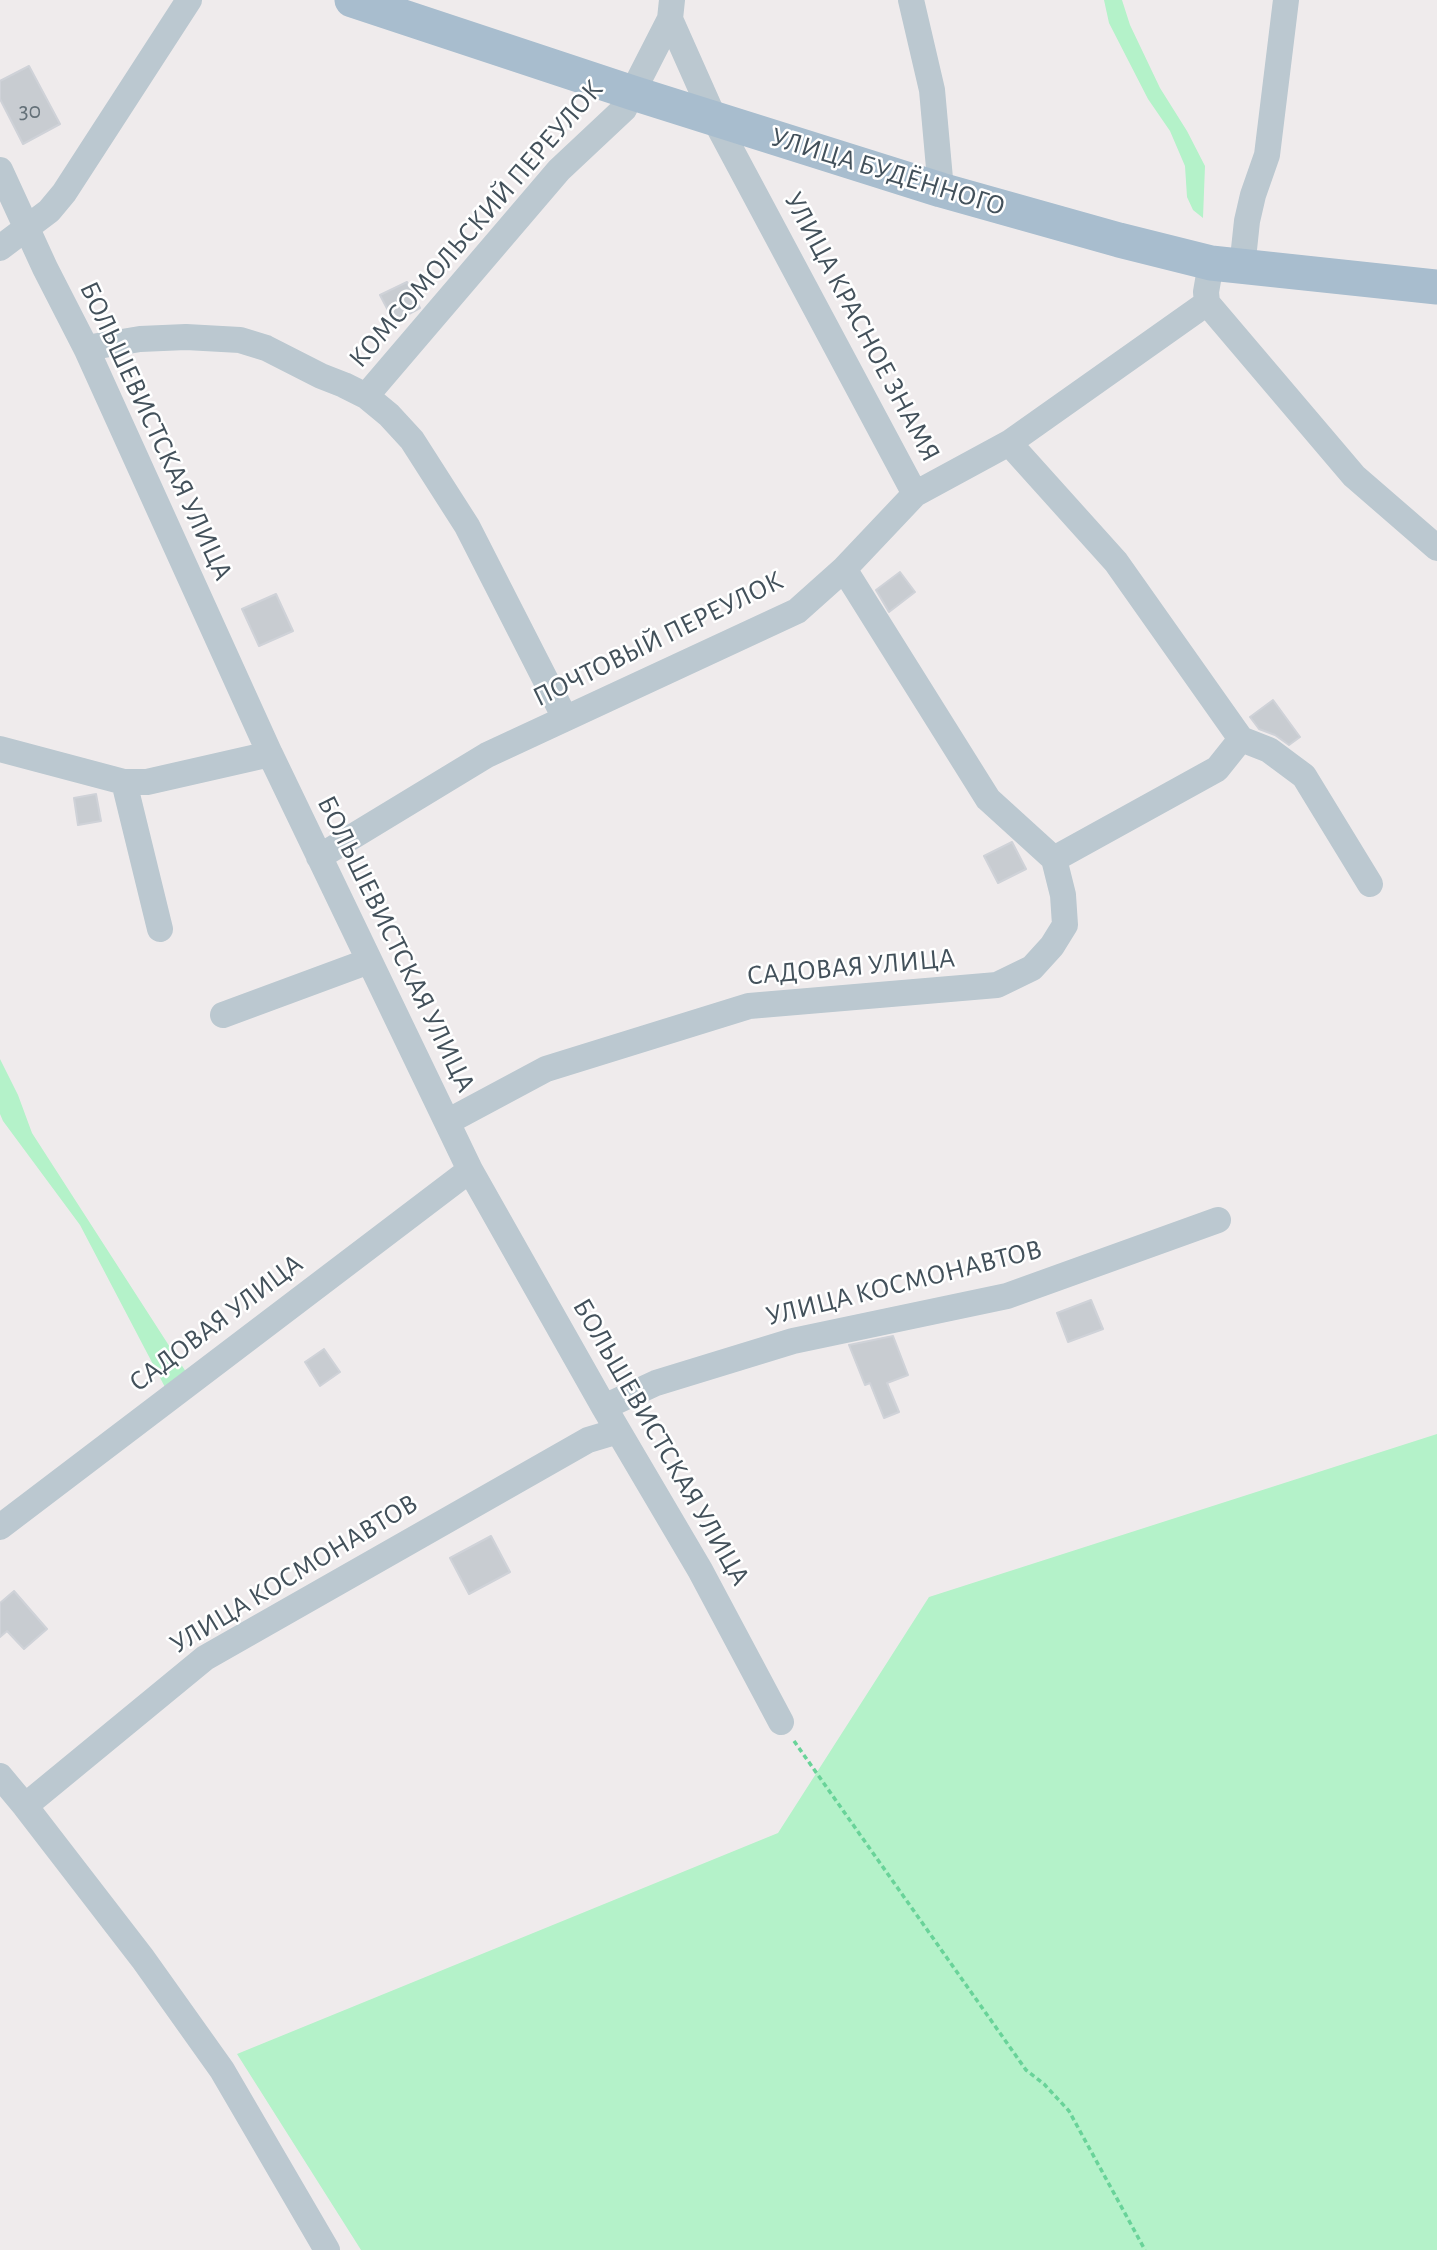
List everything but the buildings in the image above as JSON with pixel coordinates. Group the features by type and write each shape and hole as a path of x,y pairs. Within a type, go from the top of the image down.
{"main road":[{"name":"УЛИЦА БУДЁННОГО","path":"352,0 633,93 941,190 1119,240 1227,266 1437,287"}],"street":[{"path":"0,248 49,211 64,193 189,0"},
{"path":"911,0 932,90 941,190"},
{"path":"1286,0 1267,155 1247,221 1227,266 1206,292 1207,303 1354,476 1437,548"},
{"name":"КОМСОМОЛЬСКИЙ ПЕРЕУЛОК","path":"366,396 559,170 624,109 671,9"},
{"name":"УЛИЦА КРАСНОЕ ЗНАМЯ","path":"671,9 714,118 915,494"},
{"name":"БОЛЬШЕВИСТСКАЯ УЛИЦА","path":"0,170 86,348 270,754 470,1170 604,1407 701,1570 781,1722"},
{"name":"ПОЧТОВЫЙ ПЕРЕУЛОК","path":"319,857 487,755 797,611 844,569 915,494 1009,443 1207,303"},
{"name":"КОМСОМОЛЬСКИЙ ПЕРЕУЛОК","path":"86,348 140,339 186,337 240,340 266,348 366,396 389,415 411,440 467,526 565,718"},
{"path":"1009,443 1116,562 1241,738 1269,750 1304,776 1370,884"},
{"path":"844,569 988,799 1054,859 1217,769 1241,738"},
{"path":"0,749 124,782 147,782 270,754"},
{"path":"124,782 160,929"},
{"name":"САДОВАЯ УЛИЦА","path":"447,1122 546,1069 749,1006 997,985 1032,968 1052,946 1065,925 1063,895 1054,859"},
{"path":"223,1015 369,961"},
{"name":"САДОВАЯ УЛИЦА","path":"0,1527 470,1170"},
{"name":"УЛИЦА КОСМОНАВТОВ","path":"604,1407 656,1383 793,1341 1007,1296 1218,1220"},
{"name":"УЛИЦА КОСМОНАВТОВ","path":"25,1806 205,1658 588,1440 618,1431"},
{"path":"0,1776 143,1959 222,2070 327,2250"}],"path":[{"path":"781,1722 1026,2070 1044,2084 1069,2111 1145,2250"}],"green space":[{"path":"1104,0 1122,0 1130,25 1160,88 1205,166 1203,218 1193,210 1187,197 1185,166 1170,131 1148,99 1109,23"},
{"path":"0,1059 18,1095 32,1133 186,1372 167,1391 80,1225 3,1121 0,1114"},
{"path":"1437,1434 1437,2250 361,2250 237,2054 778,1833 929,1597"}]}
